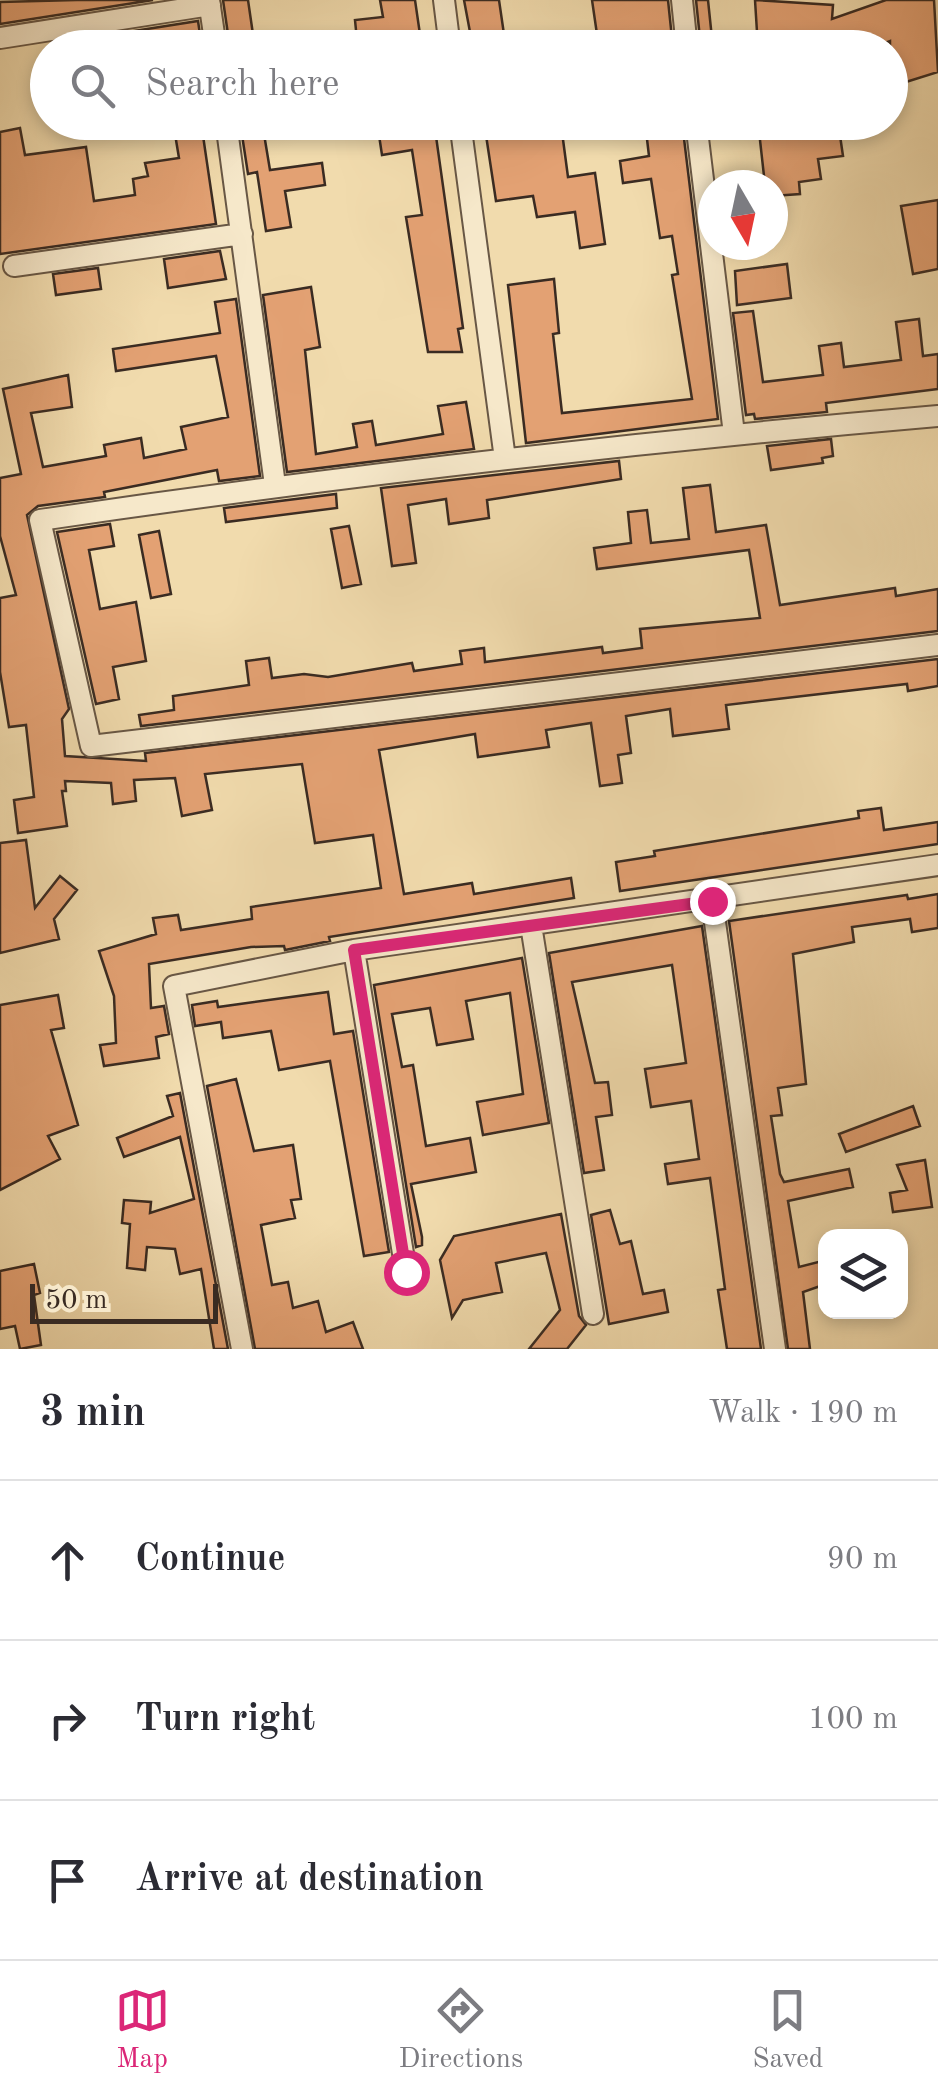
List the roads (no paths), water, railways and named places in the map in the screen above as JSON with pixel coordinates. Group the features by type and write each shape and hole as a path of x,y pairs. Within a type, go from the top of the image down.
{"street":[{"path":"444,0 448,30"},
{"path":"682,0 685,30"},
{"path":"47,30 210,2 214,30"},
{"path":"0,38 30,33"},
{"path":"229,140 275,485"},
{"path":"462,140 506,459"},
{"path":"698,140 734,434"},
{"path":"14,266 242,234"},
{"path":"938,416 734,434 275,485 40,520 91,746 938,645"},
{"path":"242,1349 174,986 354,950 712,901 938,865"},
{"path":"712,901 775,1349"},
{"path":"531,924 593,1314"},
{"path":"354,950 406,1272"}]}
